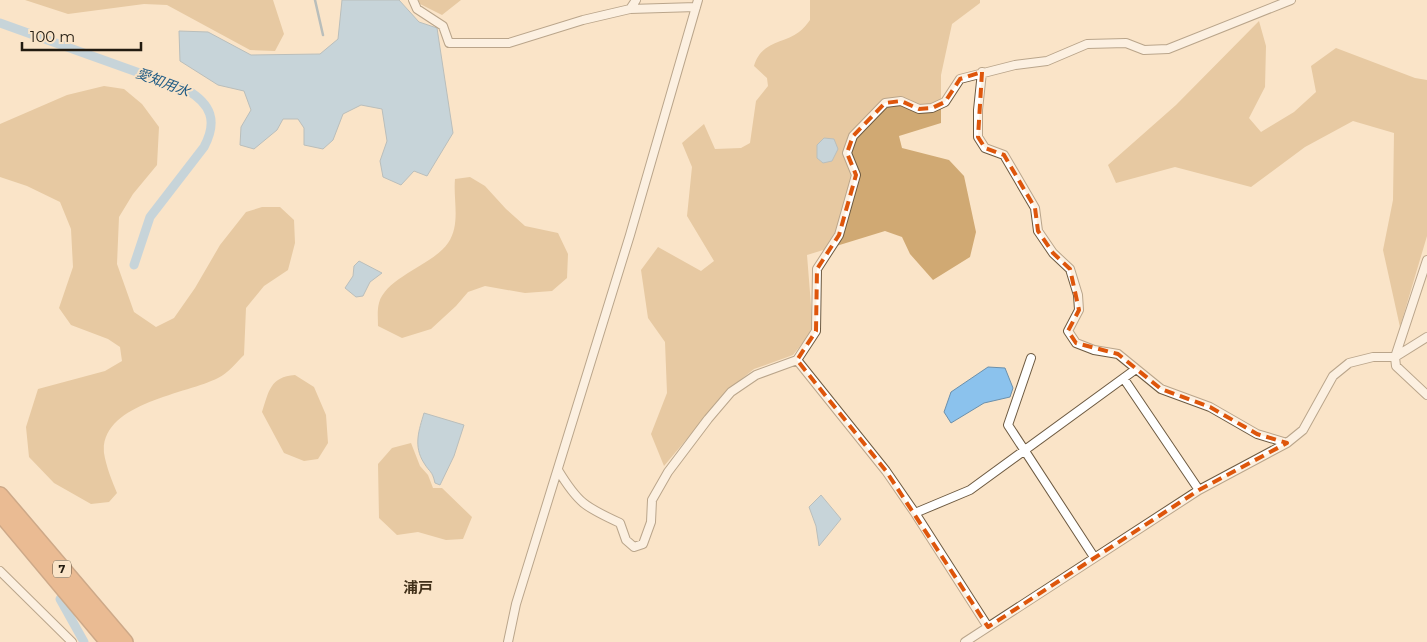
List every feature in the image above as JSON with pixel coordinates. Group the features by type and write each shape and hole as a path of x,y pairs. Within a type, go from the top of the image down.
{"highway":[{"name":"7","path":"0,495 125,642"},
{"name":"7","path":"0,513 108,642"}],"street":[{"path":"413,0 417,9 444,26 449,43 509,43 583,20 630,9 697,4 558,470 516,604 508,642"},
{"path":"630,9 636,0"},
{"path":"558,470 573,496 594,511 620,523 626,540 634,546 643,544 651,522 652,500 668,472 708,419 731,392 756,375 797,360 816,331 817,269 839,235 856,175 847,153 853,136 885,103 901,101 920,109 932,108 945,102 960,79 982,72 1047,61 1087,44 1126,43 1144,50 1168,49 1291,0"},
{"path":"982,72 978,110 978,136 985,148 1004,155 1035,208 1038,231 1053,254 1070,269 1078,295 1079,310 1068,331 1076,343 1094,350 1118,354 1161,389 1210,407 1256,434 1287,443"},
{"path":"1427,260 1396,357 1396,366 1427,395"},
{"path":"965,642 1199,490 1287,443 1303,430 1333,376 1349,364 1373,357 1396,357 1427,337"},
{"path":"1031,358 1008,425 1094,557"},
{"path":"797,360 881,464 915,513 988,627"},
{"path":"915,513 970,490 1136,369"},
{"path":"1124,379 1199,490"},
{"path":"0,571 72,642"}],"highlighted area":[{"path":"982,72 978,137 985,148 1004,155 1035,208 1038,231 1053,253 1070,269 1079,310 1068,331 1076,343 1118,354 1161,389 1210,407 1257,434 1287,443 1199,490 988,627 886,471 797,360 816,331 817,269 839,235 856,175 847,153 853,136 885,103 901,101 919,109 932,108 945,102 960,79"}],"shaded area":[{"path":"25,0 273,0 284,34 275,51 250,50 167,5 144,4 68,14"},
{"path":"418,0 461,0 442,15 420,4"},
{"path":"810,0 980,0 980,3 952,24 941,75 941,123 899,136 902,148 949,160 964,176 976,232 970,257 933,280 910,254 902,237 885,231 807,255 813,330 793,355 754,369 729,389 664,466 651,434 667,393 665,342 648,318 641,270 658,247 701,271 714,261 687,216 692,167 682,143 704,124 715,149 741,148 750,143 756,101 768,86 767,78 754,66 757,58 767,47 793,36 805,26 810,20"},
{"path":"1259,21 1266,46 1265,87 1249,118 1261,132 1294,112 1316,92 1311,66 1336,48 1415,78 1427,80 1427,236 1400,327 1383,250 1393,200 1394,133 1353,121 1305,147 1251,187 1175,167 1116,183 1108,165 1176,105"},
{"path":"104,86 124,89 142,104 159,127 157,165 133,194 119,217 117,264 134,312 156,327 174,318 195,288 220,245 246,212 262,207 280,207 294,220 295,243 288,270 264,286 246,308 244,355 232,368 218,378 204,384 148,403 116,422 106,436 104,453 117,493 109,502 91,504 54,483 29,457 26,427 38,389 105,371 122,361 120,347 108,339 71,325 59,308 73,267 71,229 60,202 27,186 0,177 0,124 67,95"},
{"path":"470,177 485,186 525,226 558,233 568,254 567,278 552,291 525,293 485,286 468,292 431,329 402,338 378,326 378,306 383,294 400,278 432,258 448,243 452,236 456,212 455,179"},
{"path":"295,375 314,387 326,415 328,443 318,459 304,461 284,453 262,412 269,392 275,382 287,376"},
{"path":"411,443 420,466 428,475 433,488 442,488 472,517 463,539 446,540 418,532 397,535 379,518 378,464 392,448"}],"water":[{"path":"342,0 399,0 419,22 437,28 453,133 427,176 414,171 401,185 383,177 380,161 387,141 382,109 361,105 343,114 333,140 323,149 304,145 304,128 298,119 283,119 277,130 254,149 240,145 241,127 251,110 244,91 218,85 180,61 179,31 208,32 251,55 320,54 338,39"},
{"path":"824,138 834,139 838,149 832,161 823,163 817,158 817,145"},
{"path":"359,261 382,273 370,282 363,296 356,297 345,288 353,276 354,266"},
{"path":"988,367 1005,368 1013,388 1010,397 984,403 951,423 944,412 951,392"},
{"path":"424,413 464,425 454,456 440,485 435,483 419,450 418,438"},
{"path":"821,495 841,519 819,546 816,526 809,507"}],"waterway":[{"path":"315,0 323,35"},
{"name":"愛知用水","path":"0,23 187,90 207,107 210,114 211,129 204,147 150,217 134,265"},
{"name":"愛知用水","path":"60,599 84,642"}],"district":[{"name":"浦戸","path":"418,587"}]}
